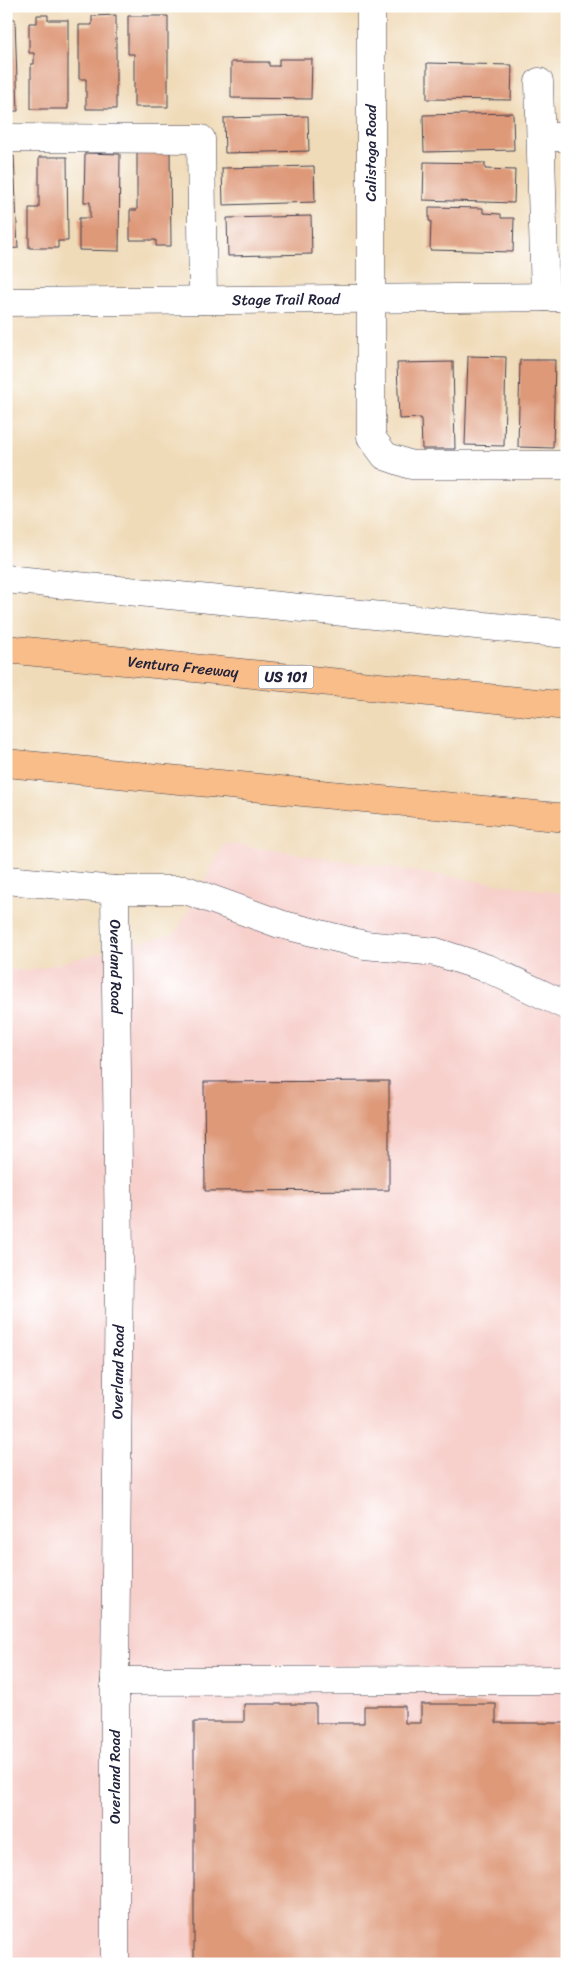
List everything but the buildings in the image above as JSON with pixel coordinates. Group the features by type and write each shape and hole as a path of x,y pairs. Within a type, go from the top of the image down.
{"highway":[{"name":"Ventura Freeway","path":"6,649 567,706"},
{"path":"6,763 567,818"}],"street":[{"name":"Calistoga Road","path":"371,6 370,437 386,456 411,466 567,465"},
{"path":"539,82 554,137 556,297"},
{"path":"6,138 201,139 203,300"},
{"name":"Stage Trail Road","path":"6,302 556,297"},
{"path":"6,579 567,634"},
{"path":"6,880 115,890 186,890 280,924 346,941 365,945 436,952 489,969 567,1006"},
{"name":"Overland Road","path":"115,890 119,1261 115,1681 115,1964"},
{"path":"115,1681 567,1680"}],"shaded area":[{"path":"225,843 567,894 567,1964 6,1964 6,969 29,971 176,933"}]}
